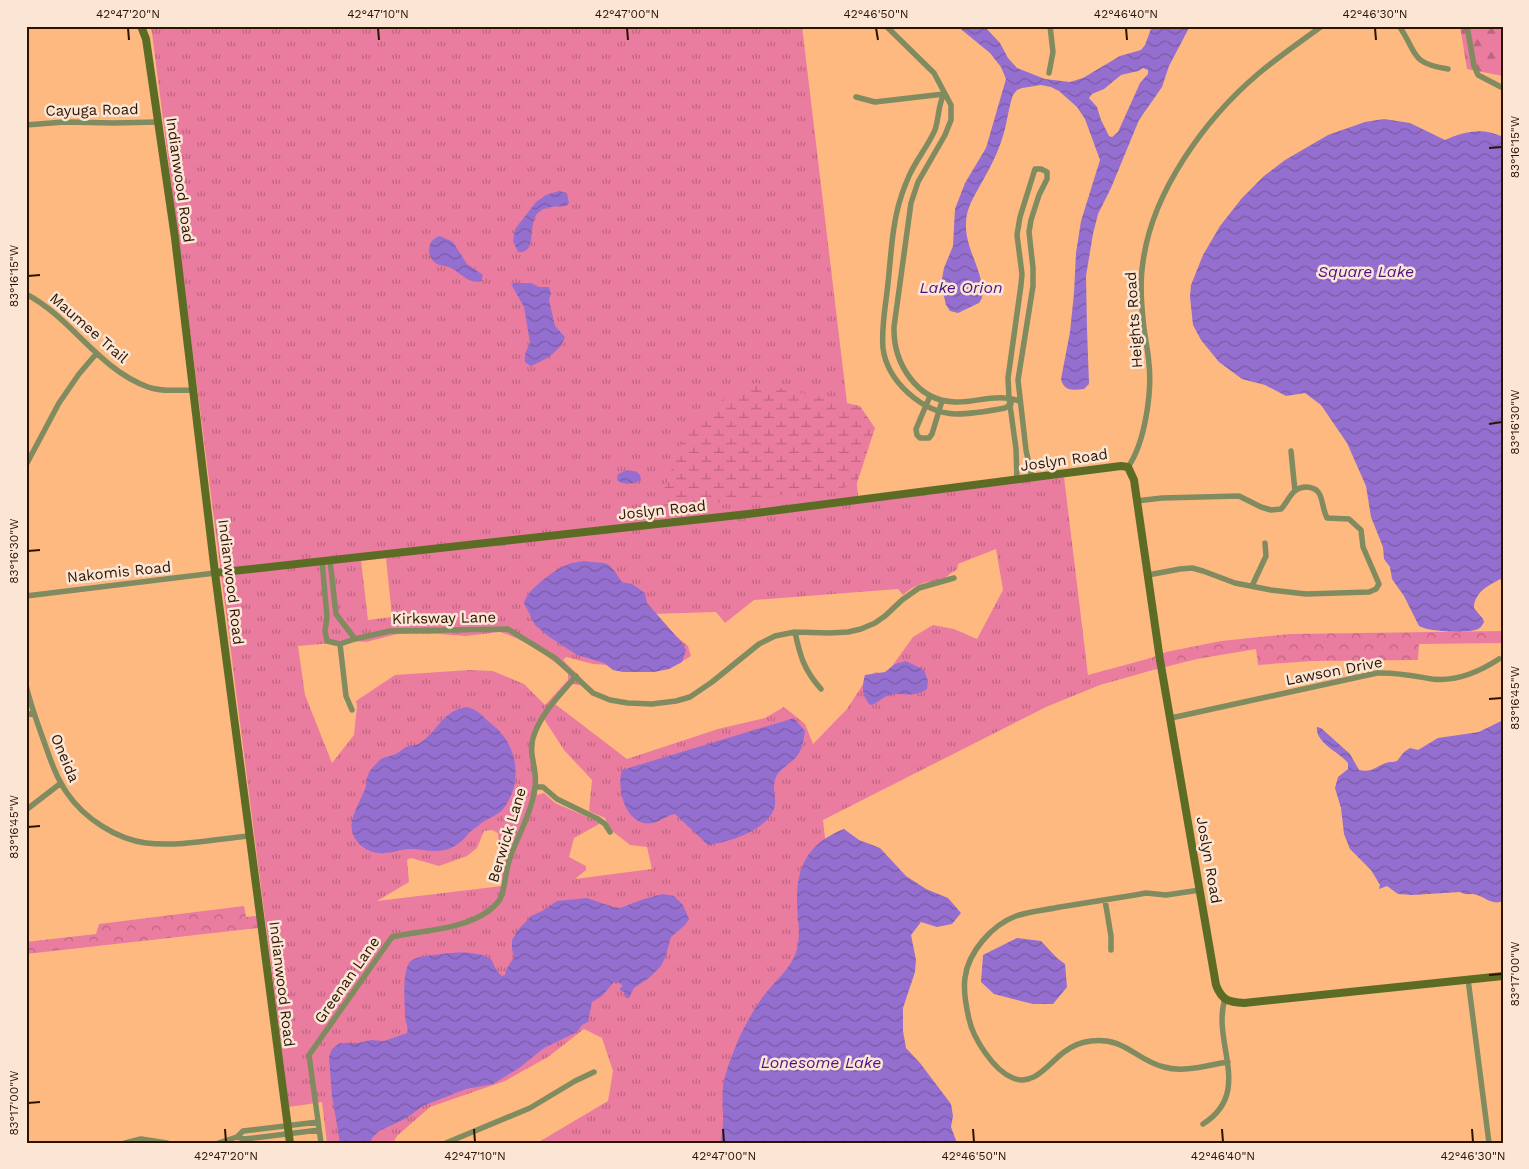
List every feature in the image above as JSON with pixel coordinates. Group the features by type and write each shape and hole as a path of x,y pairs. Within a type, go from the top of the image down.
{"street":[{"name":"Indianwood Road","path":"141,26 146,39 176,248 215,573 290,1143"},
{"path":"886,26 934,73 940,82 944,94 952,105 951,120 945,135 918,182 911,203 893,341 901,365 909,379 930,396 942,401 956,402 1004,398 1009,402 1020,401"},
{"path":"1049,73 1053,52 1050,26"},
{"name":"Heights Road","path":"1128,467 1138,445 1147,405 1150,366 1143,318 1141,283 1143,262 1160,202 1182,162 1222,110 1258,74 1322,26"},
{"path":"1399,26 1417,58 1424,64 1448,69"},
{"path":"1467,26 1474,66 1478,75 1503,88"},
{"path":"856,97 875,102 944,94"},
{"path":"944,94 940,100 934,131 908,177 900,200 896,218 883,348 890,371 910,395 925,405 939,411 955,414 1005,408 1009,402"},
{"name":"Cayuga Road","path":"26,125 64,122 158,122"},
{"path":"1017,480 1016,448 1009,402 1008,378 1022,280 1017,235 1020,217 1035,170 1041,169 1047,172 1048,179 1039,195 1029,232 1033,286 1019,370 1020,401 1032,478"},
{"path":"1029,191 1039,195"},
{"name":"Maumee Trail","path":"26,294 57,315 96,354 124,375 149,388 194,390"},
{"path":"26,465 59,403 79,374 96,354"},
{"path":"930,396 916,429 917,435 920,438 929,438 932,434 942,401"},
{"path":"1291,451 1295,491"},
{"name":"Joslyn Road","path":"215,573 748,514 1121,466 1128,467 1132,474 1216,985 1219,994 1225,999"},
{"path":"1136,501 1162,498 1240,496 1271,510 1281,509 1295,491 1311,487 1321,496 1323,511 1327,518 1349,519 1360,530 1363,547 1379,584 1376,590 1369,592 1306,594 1236,583 1192,568 1148,574"},
{"path":"1252,586 1266,556 1265,543"},
{"path":"330,560 336,614 355,639"},
{"path":"322,561 327,617 325,632 328,641 340,644 346,696 352,710"},
{"name":"Nakomis Road","path":"26,596 215,573"},
{"name":"Kirksway Lane","path":"340,644 390,631 508,629 546,651 564,665 593,693 610,700 628,704 652,704 690,697 759,644 775,636 794,632 829,634 861,629 875,623 919,588 954,578"},
{"path":"794,632 802,662 810,676 821,688"},
{"name":"Lawson Drive","path":"1171,718 1377,673 1401,673 1434,679 1454,679 1472,674 1499,659"},
{"name":"Berwick Lane","path":"392,937 458,924 490,910 499,900 509,859 535,787 536,775 531,754 532,740 543,716 576,676"},
{"name":"Oneida","path":"26,685 48,753 67,793 78,806 108,830 144,842 166,844 249,836"},
{"path":"26,715 34,713"},
{"path":"26,810 62,783"},
{"path":"535,787 543,787 557,799 598,819 605,824 610,832"},
{"path":"1200,890 1166,895 1146,893 1026,913 1004,921 977,947 970,960 964,980 971,1029 981,1048 1001,1071 1013,1079 1021,1080 1034,1077 1066,1050 1078,1044 1102,1040 1121,1044 1148,1061 1167,1068 1188,1068 1228,1062"},
{"path":"1105,900 1111,936 1111,950"},
{"name":"Greenan Lane","path":"320,1143 309,1055 392,937"},
{"path":"1203,1124 1211,1119 1223,1105 1228,1090 1230,1077 1222,1018 1225,999 1232,1002 1244,1002 1503,976"},
{"path":"1468,979 1489,1143"},
{"path":"446,1143 530,1108 594,1072"},
{"path":"218,1143 237,1137 245,1139 318,1122"},
{"path":"288,1130 319,1130"},
{"path":"125,1143 141,1139 167,1143"}],"green space":[{"path":"150,26 802,26 859,503 1064,477 1088,675 1151,658 1153,670 1100,685 1046,707 823,820 827,856 908,1117 936,1143 537,1143 608,1101 613,1071 602,1038 584,1029 548,1057 505,1081 430,1107 397,1136 393,1143 327,1143 322,1102 289,1107","holes":["996,549 1003,590 977,639 954,629 933,625 913,637 885,676 877,672 869,675 847,709 813,744 805,724 784,707 765,718 718,729 627,759 555,704 572,684 580,685 584,681 563,660 566,657 593,664 622,666 678,664 691,656 688,646 650,614 716,612 725,623 754,600 898,589 903,595 921,584 942,580 957,570 958,564","386,558 392,617 368,620 361,561","500,632 519,639 560,666 568,673 568,680 545,705 524,684 493,671 469,670 395,675 356,701 354,735 332,763 305,695 298,646 355,641 366,642 397,634 466,636","544,719 564,750 592,780 589,811 605,818 611,830 630,845 647,847 652,869 575,879 586,870 586,866 569,857 574,838 601,823 555,803 544,793 537,795 538,776 534,753 535,737","492,830 498,833 500,854 505,859 502,872 502,886 377,901 409,882 407,860 411,858 439,866 467,856 477,848 484,831"]},
{"path":"1460,26 1503,26 1503,76 1467,69"},
{"path":"757,383 860,406 875,428 856,486 656,510 685,435 724,398"},
{"path":"1503,631 1503,643 1419,644 1418,660 1312,661 1258,665 1256,649 1197,659 1153,670 1151,658 1166,652 1221,641 1290,634"},
{"path":"244,906 246,917 257,916 258,928 26,954 26,942 96,934 99,924"}],"water":[{"name":"Lake Orion","path":"957,26 984,26 1000,43 1008,58 1017,68 1045,79 1070,82 1083,78 1120,56 1141,50 1145,45 1152,26 1190,26 1169,66 1162,87 1139,120 1111,188 1098,214 1086,276 1089,384 1084,389 1073,390 1067,388 1061,379 1070,332 1076,253 1081,221 1100,160 1085,119 1077,107 1059,91 1041,85 1022,88 1013,95 1000,146 971,203 967,215 968,243 981,279 982,298 979,303 958,313 950,311 946,305 941,284 944,268 953,246 955,209 965,183 986,148 1006,79 1001,67 990,53","holes":["1143,68 1148,70 1148,74 1140,83 1118,132 1112,137 1109,136 1097,107 1089,98 1121,75"]},
{"name":"Square Lake","path":"1384,119 1410,123 1445,140 1459,134 1474,131 1489,132 1503,137 1503,578 1488,586 1477,597 1474,608 1484,622 1478,629 1470,631 1438,631 1419,626 1404,596 1392,579 1390,567 1384,559 1383,547 1371,517 1366,486 1347,443 1321,405 1305,393 1286,396 1265,385 1242,379 1219,362 1201,340 1193,325 1190,297 1191,285 1203,255 1220,226 1242,198 1264,176 1285,160 1328,135 1365,122"},
{"path":"559,191 567,193 569,203 566,206 549,207 539,212 533,223 528,248 518,252 513,241 515,229 536,202 546,195"},
{"path":"440,236 453,242 467,264 483,275 481,281 472,281 453,269 438,265 433,261 429,253 430,244"},
{"path":"531,283 539,287 549,287 551,293 549,300 555,326 565,337 560,347 551,355 530,366 525,362 525,354 530,343 524,307 511,284"},
{"path":"627,470 637,472 641,480 629,484 617,480 618,474"},
{"path":"584,561 607,564 622,582 632,584 645,593 647,603 683,644 686,650 682,662 669,669 654,672 623,672 613,670 604,663 577,655 535,625 524,603 526,597 544,579 559,569 572,563"},
{"path":"906,661 924,670 928,681 927,689 915,694 892,694 870,705 865,698 863,690 865,675 885,672 895,664"},
{"path":"467,707 479,712 502,734 513,754 516,776 510,798 504,808 482,823 459,843 446,850 410,849 378,853 365,849 353,834 352,821 366,787 370,770 383,758 397,754 406,747 417,745 452,712"},
{"path":"794,718 805,731 801,748 797,756 777,775 774,785 774,809 770,817 755,829 736,838 708,845 675,814 653,823 644,823 636,820 625,806 621,787 622,770"},
{"path":"1503,720 1503,901 1495,902 1477,895 1460,892 1412,895 1398,894 1387,886 1379,889 1380,885 1371,870 1350,849 1344,834 1341,808 1335,788 1338,777 1348,769 1348,763 1324,743 1317,733 1317,727 1321,728 1350,754 1359,770 1364,771 1372,770 1385,763 1397,761 1410,748 1418,750 1438,738 1479,732"},
{"name":"Lonesome Lake","path":"844,829 859,840 880,848 906,876 926,889 948,898 961,913 952,924 937,927 921,922 911,935 916,960 915,972 903,1008 903,1031 906,1048 920,1063 951,1104 953,1116 951,1127 957,1143 720,1143 723,1127 723,1086 735,1048 755,1009 789,966 795,955 799,940 797,895 800,872 804,862 816,846"},
{"path":"663,894 674,896 683,905 689,919 671,937 661,966 649,978 634,988 629,998 626,998 624,992 620,990 623,986 618,982 616,984 614,982 602,996 592,1002 588,1022 582,1025 577,1032 544,1048 519,1068 493,1084 466,1089 423,1106 405,1119 379,1131 370,1143 340,1143 332,1096 329,1057 332,1049 340,1043 358,1043 371,1040 384,1041 407,1033 404,986 406,970 412,960 448,953 474,953 491,959 502,976 505,975 514,957 512,940 518,930 531,916 557,901 587,898 620,908"},
{"path":"1017,938 1041,941 1065,964 1067,987 1053,1004 1033,1004 994,994 981,982 983,955"}]}
